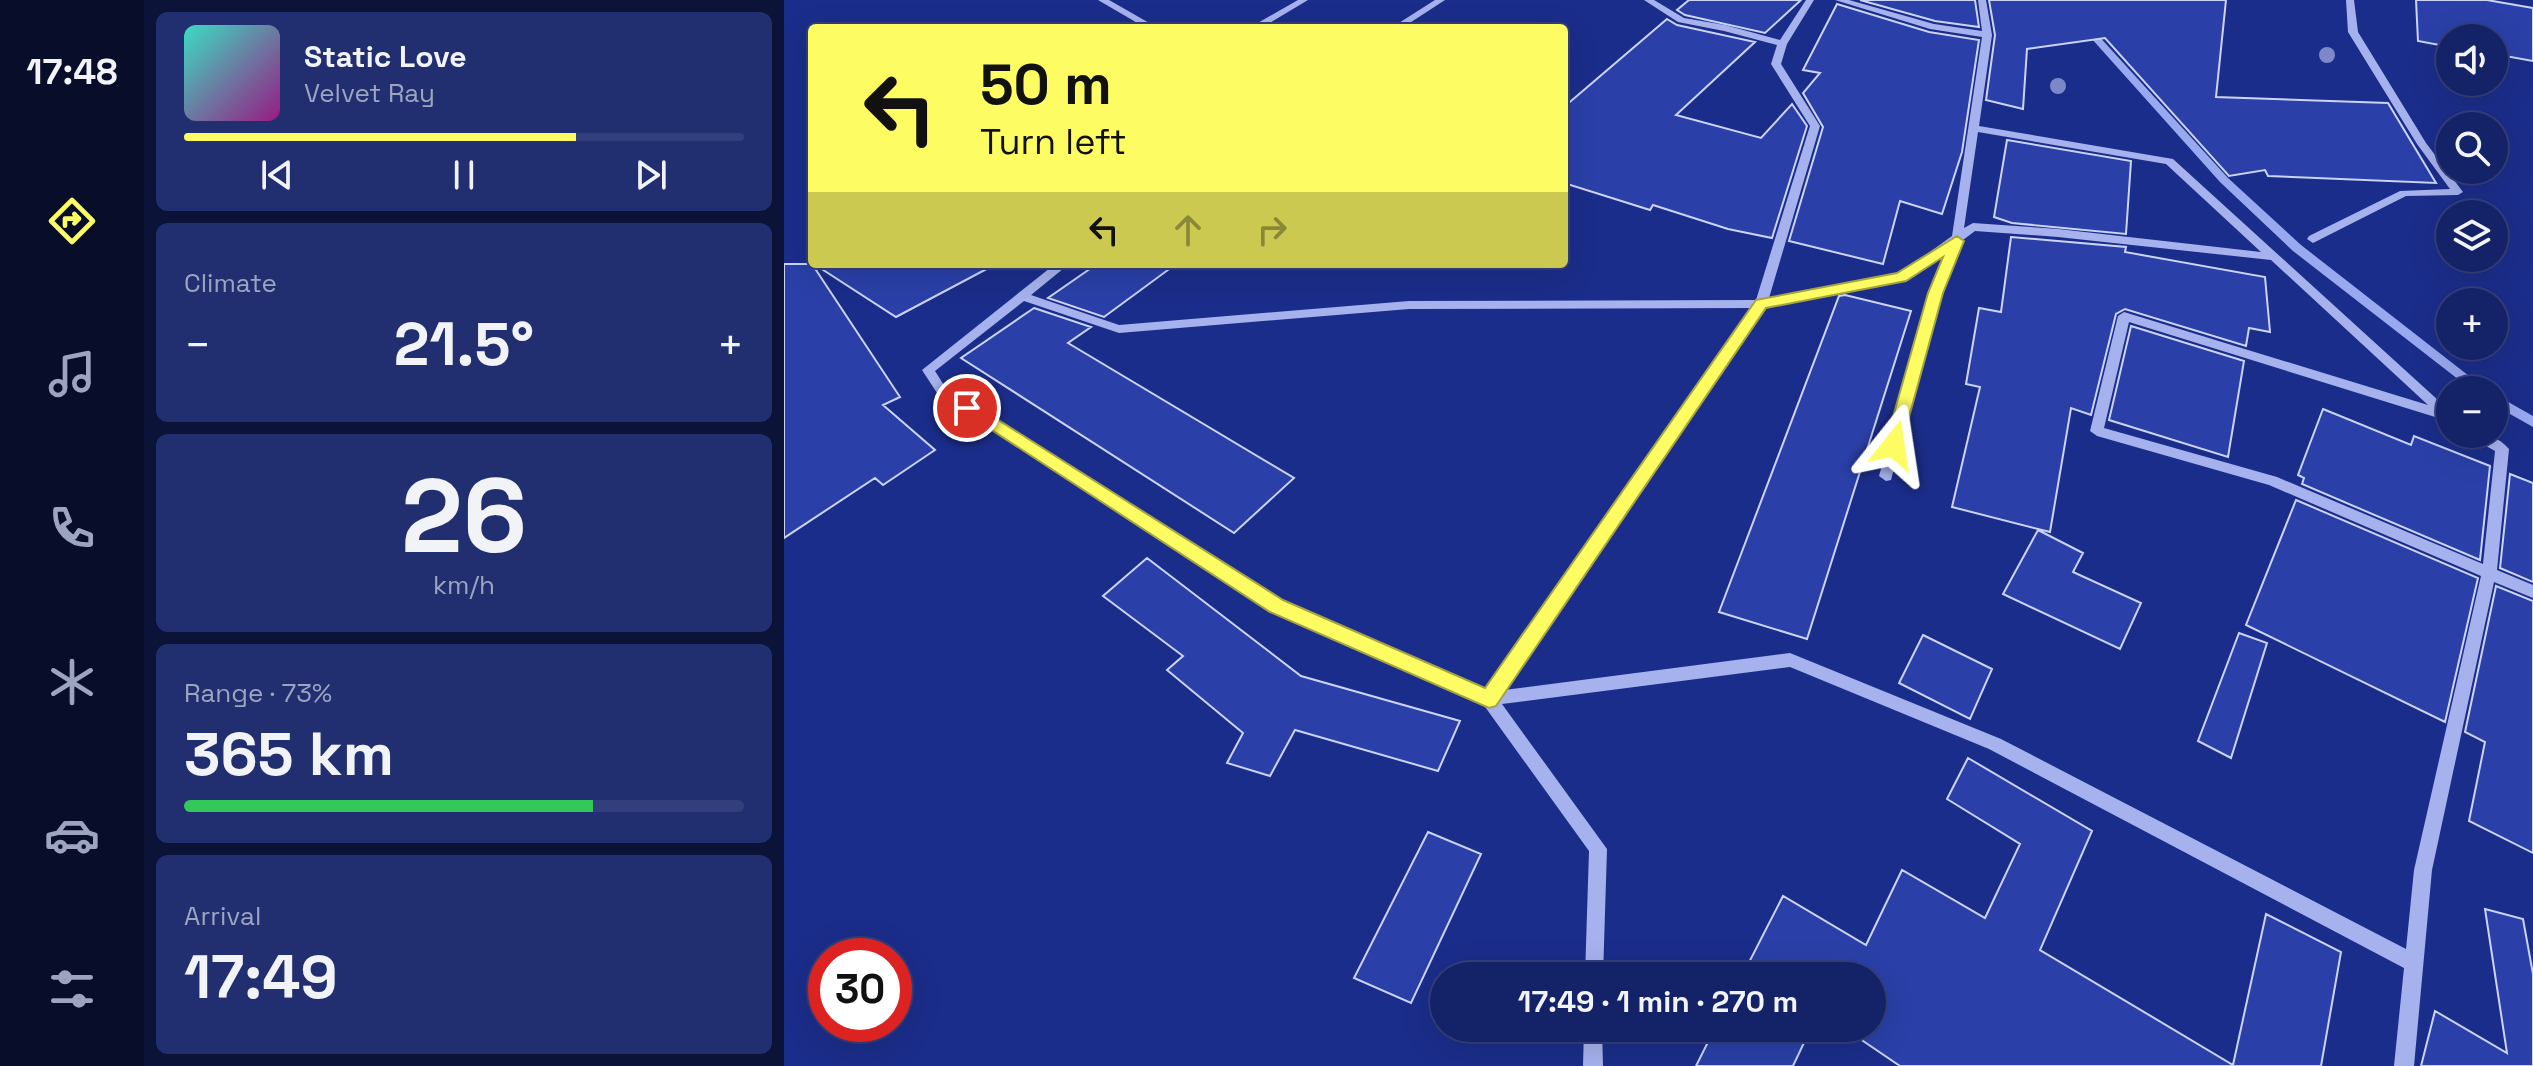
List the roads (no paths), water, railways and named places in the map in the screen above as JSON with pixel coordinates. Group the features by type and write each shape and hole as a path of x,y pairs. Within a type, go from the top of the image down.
{"street":[{"path":"1102,0 1146,24"},
{"path":"1261,24 1304,0"},
{"path":"1402,24 1441,0"},
{"path":"1648,0 1681,20 1782,44"},
{"path":"1489,699 1761,304 1815,126 1776,64 1782,44 1810,0"},
{"path":"1839,0 1933,27 1987,35"},
{"path":"1886,476 1935,293 1957,241 1987,35 1982,0"},
{"path":"2313,239 2404,193 2458,192 2422,144 2353,32 2350,0"},
{"path":"1973,128 2169,161 2436,405"},
{"path":"1022,296 1119,329 1409,305 1761,304 1901,278 1973,227 2058,233 2275,257"},
{"path":"1058,268 928,370 943,393 1277,606 1489,699 1598,849 1594,962"},
{"path":"2436,413 2124,316 2097,431 2272,481 2533,592"},
{"path":"2404,1066 2423,870 2489,574 2500,448"},
{"path":"1489,699 1790,660 1995,744 2414,963"},
{"path":"1593,1042 1593,1066"}],"waterway":[{"path":"2061,0 2224,180 2297,248 2463,376"},
{"path":"2508,407 2533,422"}]}
